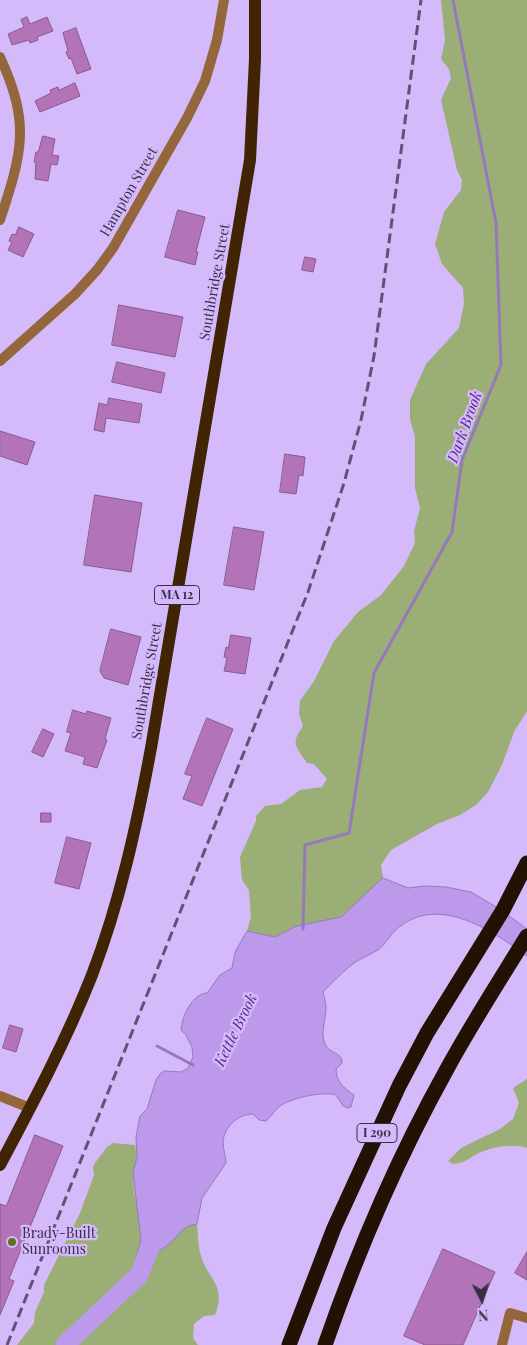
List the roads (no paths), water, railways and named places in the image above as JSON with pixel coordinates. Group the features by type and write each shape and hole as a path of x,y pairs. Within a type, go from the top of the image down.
{"highway":[{"name":"I 290","path":"289,1345 334,1228 383,1119 428,1033 503,910 527,863"},
{"name":"I 290","path":"325,1345 366,1240 416,1128 470,1027 482,1011 527,936"}],"main road":[{"name":"Southbridge Street","path":"0,1165 61,1049 92,974 116,904 141,802 250,160 255,59 255,0"}],"street":[{"name":"Hampton Street","path":"0,361 82,287 112,248 205,81 217,40 224,0"},
{"path":"0,57 16,98 21,138 14,179 0,220"},
{"path":"0,1096 30,1108"},
{"path":"502,1345 510,1313 527,1318"}],"water":[{"path":"383,878 408,888 424,886 446,887 471,892 498,908 527,929 527,956 483,928 450,916 434,914 418,917 398,928 378,950 353,964 323,992 326,1008 323,1031 324,1040 329,1050 342,1059 342,1063 336,1069 336,1074 341,1084 354,1095 351,1107 343,1106 336,1095 323,1094 290,1101 277,1109 266,1121 259,1120 253,1114 237,1119 224,1136 223,1145 226,1163 202,1198 197,1224 184,1229 166,1247 136,1257 141,1240 133,1172 137,1158 136,1137 140,1116 147,1109 156,1080 160,1074 164,1071 181,1072 188,1068 193,1057 192,1047 181,1030 183,1018 192,1001 207,993 220,975 232,968 235,952 247,931 275,937 297,926 341,917"}],"waterway":[{"name":"Dark Brook","path":"303,929 305,845 349,833 374,673 452,532 462,460 501,365 496,223 453,0"},
{"path":"157,1046 193,1065"},
{"name":"Kettle Brook","path":"65,1345 139,1275 156,1232"}],"railway":[{"path":"7,1345 308,592 344,483 361,420 374,356 421,0"}],"place":[{"name":"Brady-Built Sunrooms","path":"12,1242"}]}
